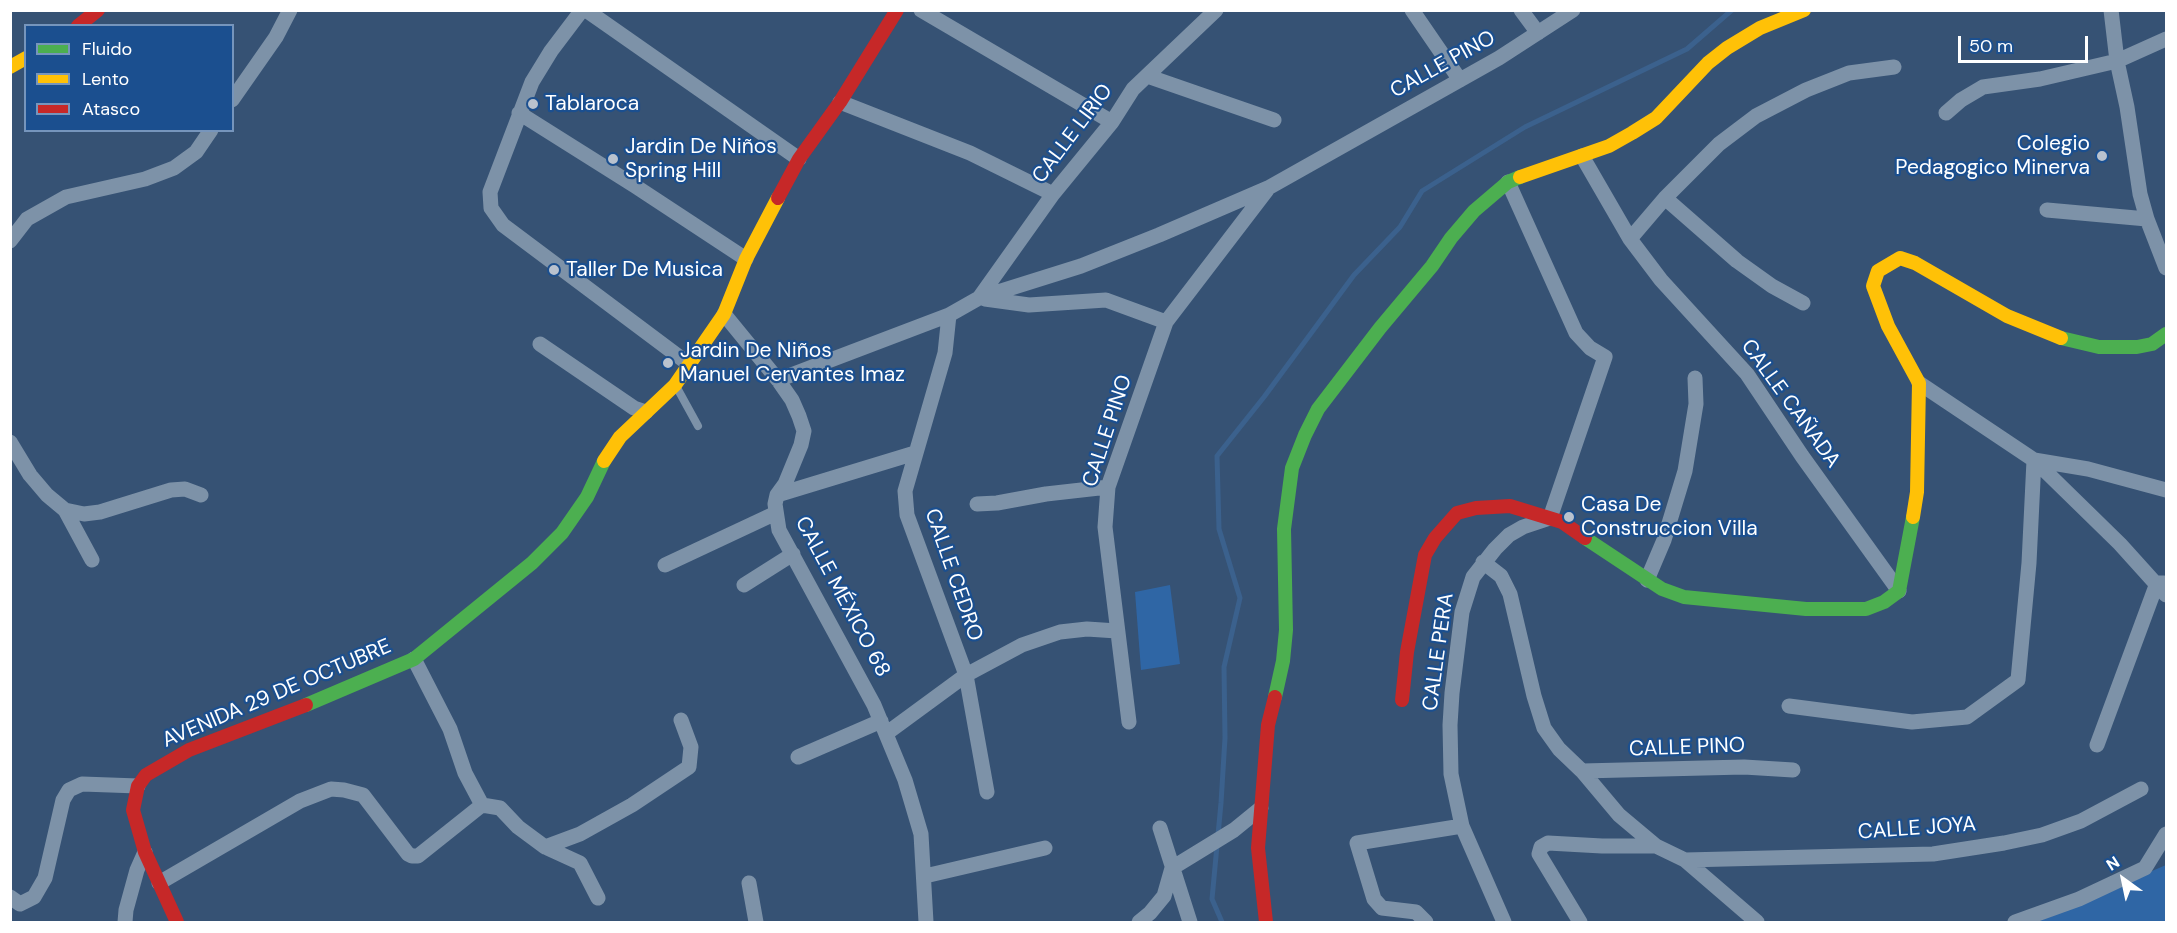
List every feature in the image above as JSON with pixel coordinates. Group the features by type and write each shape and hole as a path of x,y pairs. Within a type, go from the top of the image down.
{"street":[{"path":"80,24 98,10"},
{"path":"234,97 276,37 291,10"},
{"path":"690,365 494,216 490,208 490,192 532,82 551,51 584,10 799,159"},
{"name":"AVENIDA 29 DE OCTUBRE","path":"138,786 146,775 189,750 347,689 414,659 532,563 562,533 586,497 620,436 666,396 724,314 746,259 799,159 840,102 897,10"},
{"path":"921,10 1112,122"},
{"path":"1412,10 1460,80"},
{"path":"1521,10 1538,33"},
{"name":"CALLE PINO","path":"778,380 949,315 979,298 1081,266 1268,188 1499,58 1573,10"},
{"path":"1266,922 1258,848 1268,725 1284,651 1286,574 1284,529 1292,468 1318,409 1432,266 1451,238 1474,211 1508,182 1549,165 1609,146 1656,118 1708,63 1727,48 1760,28 1804,10"},
{"path":"2111,10 2117,61 2127,107 2140,195 2166,268"},
{"name":"CALLE LIRIO","path":"979,298 1053,194 1112,122 1133,89 1207,13"},
{"path":"1946,113 1961,100 1983,87 2040,79 2117,61 2166,39"},
{"path":"10,67 24,59"},
{"path":"1630,239 1665,198 1719,144 1756,116 1806,90 1849,73 1894,67"},
{"path":"1146,76 1274,120"},
{"path":"840,102 970,153 1053,194"},
{"path":"519,113 746,259"},
{"path":"10,241 27,219 66,197 145,179 174,168 196,152 210,132"},
{"name":"CALLE CAÑADA","path":"1582,156 1630,239 1661,280 1747,374 1802,456 1899,591"},
{"path":"1508,182 1576,333 1590,348 1605,357 1550,518"},
{"name":"CALLE PINO","path":"1129,722 1105,527 1108,487 1166,322 1268,188"},
{"path":"1665,198 1737,261 1772,286 1803,303"},
{"path":"2047,210 2147,219"},
{"path":"2097,745 2163,587 2034,460 1919,382 1888,326 1874,286 1878,271 1889,262 1900,258 1914,263 2007,316 2064,339 2099,347 2137,347 2152,344 2166,334"},
{"path":"979,298 1029,305 1106,300 1166,322"},
{"name":"CALLE MÉXICO 68","path":"724,314 792,400 804,430 794,463 785,484 777,495 776,513 780,530 857,671 884,727 905,780 921,834 926,922"},
{"name":"CALLE CEDRO","path":"949,315 945,353 904,491 908,515 966,675 987,792"},
{"path":"540,344 634,408 646,412"},
{"path":"1647,580 1667,532 1685,471 1696,404 1695,378"},
{"path":"1402,700 1407,652 1425,555 1435,538 1457,513 1476,508 1510,506 1562,522 1647,580 1662,589 1684,597 1806,609 1866,609 1884,602 1899,591 1902,583 1917,492 1919,382"},
{"path":"10,442 30,475 47,495 65,510 92,560"},
{"path":"777,495 915,453"},
{"path":"2034,460 2088,469 2166,490"},
{"path":"1789,706 1912,722 1967,717 2018,680 2029,563 2034,460"},
{"path":"977,504 1108,487"},
{"path":"65,510 84,514 100,512 171,490 185,489 201,495"},
{"path":"665,565 776,513"},
{"name":"CALLE PERA","path":"1504,922 1462,826 1451,774 1452,693 1462,612 1473,577 1483,562 1509,535 1534,522 1550,518"},
{"path":"744,585 793,554"},
{"path":"1483,562 1501,576 1510,594 1534,696 1544,728 1559,749 1582,771 1619,815 1656,846 1685,860 1757,922"},
{"path":"798,757 884,727 966,675 1022,645 1060,632 1087,629 1117,631"},
{"path":"414,659 450,729 465,773 482,806"},
{"path":"545,847 580,834 689,767 691,747 681,720"},
{"name":"CALLE PINO","path":"1582,771 1744,767 1793,770"},
{"path":"10,897 20,904 34,897 45,878 63,800 69,790 82,784 138,786 133,810 145,852 177,922"},
{"path":"159,883 300,801 331,789 363,795 408,854 412,856 418,856 482,806 500,808 518,826 545,847 580,863 598,898"},
{"name":"CALLE JOYA","path":"1685,860 1933,854 2004,843 2042,835 2081,821 2141,789"},
{"path":"1139,922 1164,896 1177,865 1234,830 1261,807"},
{"path":"1426,922 1416,912 1382,908 1374,899 1357,843 1462,826"},
{"path":"1160,828 1177,865 1190,922"},
{"path":"2015,922 2079,899 2145,868 2166,834"},
{"path":"1580,922 1539,854 1541,847 1548,843 1656,846"},
{"path":"925,876 1045,848"},
{"path":"125,922 137,870 145,852"},
{"path":"749,883 756,922"}],"lane":[{"path":"675,385 698,426"}],"shaded area":[{"path":"1170,585 1180,664 1141,670 1135,592"},
{"path":"2166,865 2166,922 2033,922"}],"waterway":[{"path":"1222,922 1212,899 1225,738 1224,667 1240,598 1219,529 1217,456 1264,397 1354,275 1400,227 1422,191 1525,127 1687,49 1732,10"}],"traffic: fast":[{"path":"1275,697 1283,661 1286,630 1284,529 1292,468 1305,435 1318,409 1380,328 1432,266 1451,238 1474,211 1508,182 1520,177"},
{"path":"2061,338 2099,347 2137,347 2152,344 2166,334"},
{"path":"306,705 414,659 532,563 562,533 587,497 604,461"},
{"path":"1585,538 1662,589 1684,597 1806,609 1866,609 1884,602 1899,591 1913,517"}],"traffic: slow":[{"path":"1520,177 1609,146 1632,133 1656,118 1708,63 1727,48 1760,28 1804,10"},
{"path":"10,67 24,59"},
{"path":"604,461 620,437 675,385 724,314 746,259 778,198"},
{"path":"1913,517 1917,492 1919,383 1888,326 1873,286 1878,271 1900,258 1915,263 2007,316 2061,338"}],"traffic: jam":[{"path":"80,24 98,10"},
{"path":"778,198 799,159 840,102 897,10"},
{"path":"1402,700 1407,652 1425,555 1435,538 1457,513 1476,508 1510,506 1562,522 1585,538"},
{"path":"1266,922 1258,848 1268,725 1275,697"},
{"path":"177,922 145,852 133,810 138,786 146,775 189,750 306,705"}],"place":[{"name":"Tablaroca","path":"533,104"},
{"name":"Colegio Pedagogico Minerva","path":"2102,156"},
{"name":"Jardin De Niños Spring Hill","path":"613,159"},
{"name":"Taller De Musica","path":"554,270"},
{"name":"Jardin De Niños Manuel Cervantes Imaz","path":"668,363"},
{"name":"Casa De Construccion Villa","path":"1569,517"}]}
